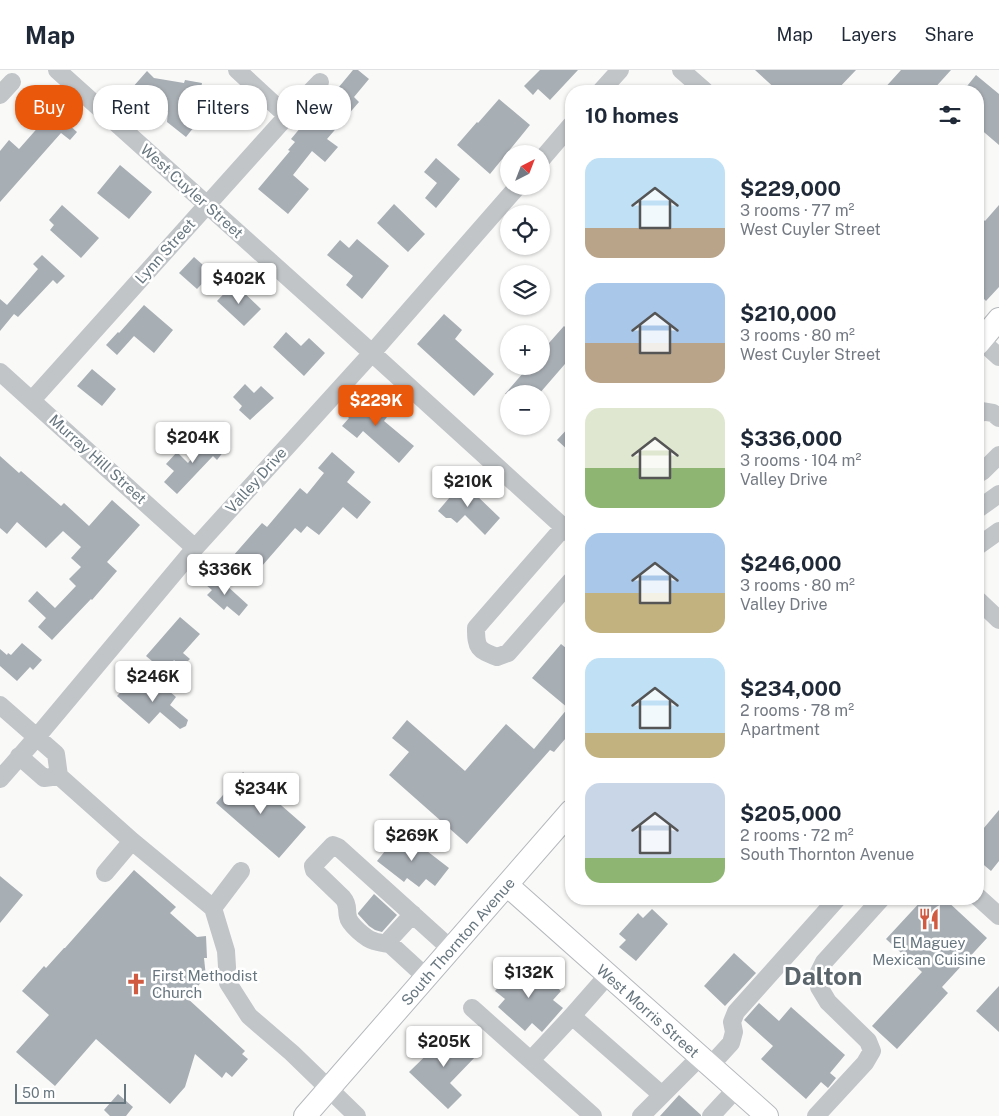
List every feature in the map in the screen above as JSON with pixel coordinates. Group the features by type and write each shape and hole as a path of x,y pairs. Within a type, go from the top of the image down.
{"main road":[{"path":"984,335 999,319"},
{"name":"South Thornton Avenue","path":"305,1116 565,818"},
{"name":"West Morris Street","path":"507,885 705,1061 723,1106 766,1116"}],"street":[{"name":"West Cuyler Street","path":"57,70 565,527"},
{"path":"237,70 277,107"},
{"path":"606,85 620,70"},
{"path":"681,70 698,85"},
{"name":"Lynn Street","path":"317,85 320,82"},
{"name":"Lynn Street","path":"32,400 277,127"},
{"path":"550,150 565,132"},
{"name":"Valley Drive","path":"0,779 195,548 372,353 510,195"},
{"path":"984,346 999,357"},
{"name":"Murray Hill Street","path":"0,372 195,548"},
{"path":"984,412 992,413 999,418"},
{"path":"984,470 999,455"},
{"path":"984,505 999,494"},
{"path":"984,542 999,531"},
{"path":"565,533 476,628 476,642 483,652 496,657 508,653 565,588"},
{"path":"984,606 999,620"},
{"path":"0,705 56,754 58,776 132,841 213,908 226,951 228,983 249,1016 292,1053 328,1090 357,1116"},
{"path":"19,756 44,778 58,776"},
{"path":"105,873 132,841"},
{"path":"426,978 390,944 374,942 351,923 348,919 347,903 314,870 313,866 333,845 338,847 451,949"},
{"path":"213,908 241,870"},
{"path":"984,902 999,916"},
{"path":"641,1116 662,1095 731,1043 734,1032 732,1022 736,1012 832,905"},
{"path":"816,1116 866,1063 872,1051 868,1041 828,1002 819,987 818,974 824,962 876,905"},
{"path":"390,944 390,939 413,914"},
{"path":"531,1060 608,975"},
{"path":"472,1008 593,1116"},
{"path":"572,1016 662,1095"}],"building":[{"path":"353,70 358,70 369,79 354,97 359,102 351,111 351,85 341,85"},
{"path":"540,70 578,70 550,100 538,89 533,95 524,86"},
{"path":"755,70 856,70 842,85 771,85"},
{"path":"901,70 951,70 937,85 887,85"},
{"path":"147,71 154,78 184,83 185,80 202,83 202,85 178,85 178,130 192,130 186,137 168,123 168,85 135,85"},
{"path":"976,75 999,94 999,145 984,132 984,85 968,85"},
{"path":"499,99 530,125 514,145 500,145 500,162 490,174 457,145"},
{"path":"36,130 75,130 77,132 70,140 61,133 0,202 0,151 9,140 19,149"},
{"path":"298,130 335,130 327,139 338,147 325,162 312,151 293,175 309,189 288,214 258,189 290,151 288,150 295,142 291,139"},
{"path":"436,158 460,179 436,208 425,198 437,183 424,172"},
{"path":"120,165 152,192 129,219 97,193"},
{"path":"394,204 425,234 408,252 377,223"},
{"path":"62,205 99,238 81,258 50,230 54,225 49,220"},
{"path":"999,205 999,287 986,301 984,299 985,221"},
{"path":"357,239 389,266 362,299 346,285 353,276 327,255 340,240 349,248"},
{"path":"42,255 65,276 57,284 53,280 18,317 14,314 0,331 0,299 7,305 38,269 33,264"},
{"path":"194,257 212,273 197,289 179,273"},
{"path":"234,283 261,309 244,326 217,301"},
{"path":"144,305 173,330 154,353 134,336 117,355 106,345"},
{"path":"444,314 462,330 455,339 494,374 474,396 417,344"},
{"path":"565,327 565,364 547,385 513,385 521,375 550,375 550,342"},
{"path":"286,332 301,346 309,338 325,353 304,376 273,347"},
{"path":"92,369 116,389 102,406 77,386"},
{"path":"245,384 254,393 261,386 274,398 250,420 239,410 242,406 233,397"},
{"path":"364,392 390,413 384,421 414,446 399,463 363,431 357,438 342,426 349,418 345,414"},
{"path":"565,431 565,447 557,440"},
{"path":"212,434 227,447 217,460 213,456 177,494 164,482 174,471 166,464 177,452 188,463"},
{"path":"332,452 355,472 347,482 371,502 357,519 343,507 319,535 307,526 301,533 295,528 255,574 233,556 262,523 267,527 300,488 307,494 324,473 318,468"},
{"path":"0,456 19,473 21,471 61,506 64,503 89,526 112,500 140,525 107,562 117,571 92,600 52,640 38,627 46,618 28,601 37,591 55,608 76,586 69,579 81,567 71,558 81,547 63,531 46,548 17,522 7,534 0,528"},
{"path":"456,481 462,486 466,482 476,491 474,493 500,518 485,535 465,515 457,523 451,518 446,518 438,511 450,497 446,493"},
{"path":"215,575 248,605 239,616 227,606 224,610 207,595 212,590 206,585"},
{"path":"180,617 200,634 183,653 190,659 182,667 174,660 165,672 146,656"},
{"path":"22,643 42,660 33,670 30,667 17,681 0,666 0,649 7,655 8,653 11,655"},
{"path":"561,644 565,647 565,706 532,678"},
{"path":"153,677 176,697 170,705 188,720 186,726 180,729 160,712 149,724 117,696 129,683 140,692"},
{"path":"565,712 565,739 554,752 550,750 467,844 389,775 409,752 392,738 407,720 465,771 506,724 534,749"},
{"path":"243,772 306,827 279,858 216,803"},
{"path":"999,810 999,861 991,871 984,865 984,828"},
{"path":"401,831 449,868 435,886 426,879 419,887 407,878 404,882 377,861"},
{"path":"134,870 176,907 170,913 197,937 206,936 207,958 204,958 206,977 187,998 245,1051 242,1054 248,1059 232,1077 226,1072 222,1078 195,1054 185,1087 170,1104 96,1039 55,1086 16,1052 49,1015 22,991 44,966 46,968 65,948"},
{"path":"0,876 23,895 0,923"},
{"path":"374,894 397,915 382,932 369,926 358,914"},
{"path":"917,905 951,905 987,938 942,987 948,993 897,1049 872,1026 922,972 886,939"},
{"path":"652,909 668,924 636,961 619,947 626,940 619,934 638,913 643,918"},
{"path":"734,953 756,973 725,1006 704,986"},
{"path":"516,967 525,975 533,967 561,991 553,1000 563,1008 542,1032 532,1023 525,1031 498,1007 505,999 495,991"},
{"path":"999,986 999,1032 976,1011"},
{"path":"759,1003 779,1021 791,1007 845,1055 830,1073 836,1078 828,1088 821,1082 806,1099 761,1059 773,1046 744,1020"},
{"path":"451,1031 477,1055 450,1083 462,1095 448,1109 409,1072"},
{"path":"118,1094 133,1107 126,1116 110,1116 104,1110"},
{"path":"679,1095 701,1115 701,1116 660,1116"}],"place":[{"name":"El Maguey Mexican Cuisine","path":"929,919"},
{"name":"First Methodist Church","path":"136,984"}],"district":[{"name":"Dalton","path":"823,976"}]}
